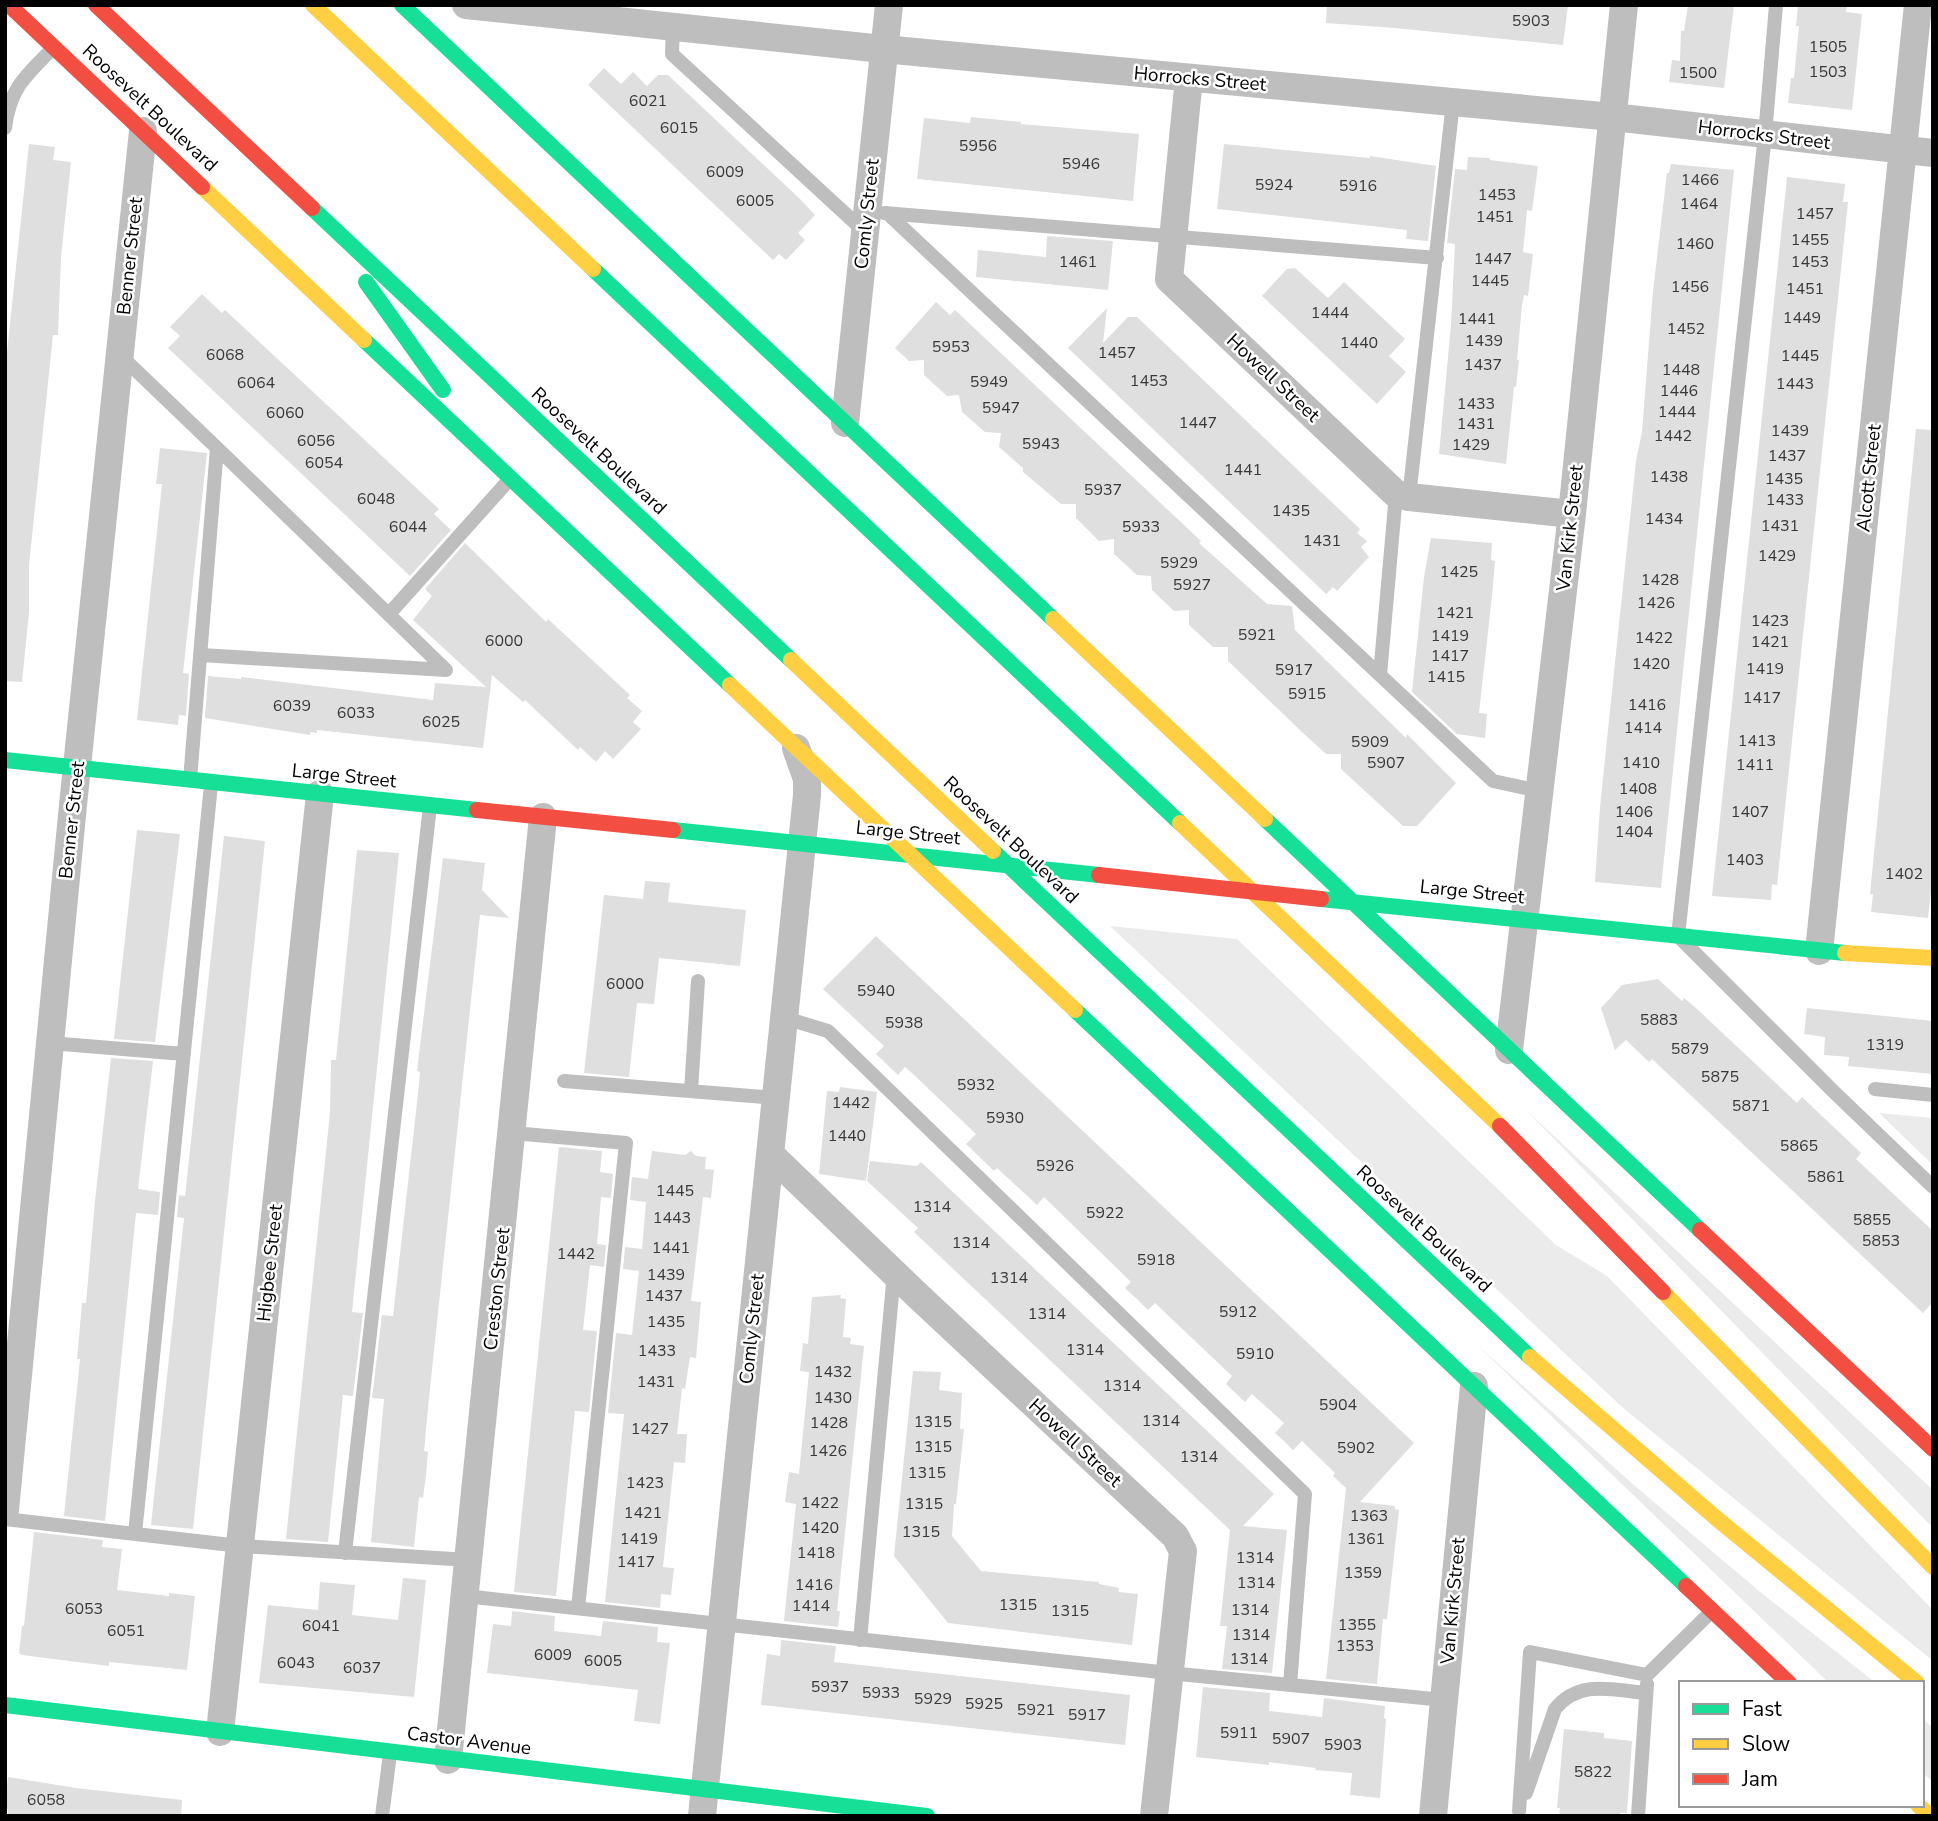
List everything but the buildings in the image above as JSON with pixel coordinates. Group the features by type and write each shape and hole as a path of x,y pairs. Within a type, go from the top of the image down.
{"main road":[{"name":"Roosevelt Boulevard","path":"9,5 1786,1681"},
{"name":"Roosevelt Boulevard","path":"96,5 1520,1348 1634,1450 1915,1681"},
{"path":"313,5 1475,1101 1933,1567"},
{"path":"402,5 1933,1449"},
{"path":"360,27 428,114"},
{"path":"319,215 491,460"},
{"name":"Large Street","path":"5,760 1819,951 1933,958"},
{"name":"Castor Avenue","path":"5,1705 448,1760 703,1803 927,1816"}],"street":[{"name":"Horrocks Street","path":"466,5 542,9 673,27 883,49 1613,117 1933,153"},
{"name":"Comly Street","path":"845,423 873,219 883,49 889,5"},
{"name":"Van Kirk Street","path":"1509,1050 1572,514 1624,5"},
{"name":"Alcott Street","path":"1819,951 1918,5"},
{"name":"Howell Street","path":"1189,78 1169,279 1403,496"},
{"name":"Benner Street","path":"5,1510 77,769 143,131"},
{"path":"1403,496 1572,514"},
{"name":"Comly Street","path":"703,1803 803,843 807,779 795,746"},
{"name":"Higbee Street","path":"220,1732 320,794"},
{"name":"Creston Street","path":"448,1760 544,817"},
{"name":"Howell Street","path":"771,1155 1175,1536 1183,1551 1154,1816"},
{"name":"Van Kirk Street","path":"1433,1816 1474,1386"}],"lane":[{"path":"1776,5 1765,135 1678,936 1933,1187"},
{"path":"673,27 672,54 873,219 1380,675 1493,781 1539,791"},
{"path":"5,128 8,106 14,91 54,47"},
{"path":"1380,675 1437,258 1453,102"},
{"path":"873,219 1172,236 1437,258"},
{"path":"120,354 446,670 201,655"},
{"path":"190,781 217,448"},
{"path":"389,614 511,478"},
{"path":"135,1534 211,783"},
{"path":"345,1553 430,805"},
{"path":"691,1091 698,981"},
{"path":"785,1018 828,1031 1305,1494 1290,1685"},
{"path":"50,1043 184,1054"},
{"path":"564,1081 777,1098"},
{"path":"1875,1089 1933,1095"},
{"path":"513,1133 626,1143 578,1608"},
{"path":"860,1640 894,1273"},
{"path":"5,1519 240,1546 469,1560"},
{"path":"465,1595 1169,1674 1444,1700"},
{"path":"1637,1816 1647,1675 1712,1611"},
{"path":"1519,1814 1530,1652 1647,1675"},
{"path":"1519,1814 1555,1709 1563,1699 1586,1688 1646,1693"},
{"path":"382,1816 390,1753"}],"shaded area":[{"path":"1110,926 1237,939 1556,1245 1607,1276 1933,1610 1933,1661 1622,1407"},
{"path":"1524,1108 1933,1490 1933,1528"},
{"path":"1879,1113 1933,1118 1933,1165"},
{"path":"1475,1343 1635,1486 1759,1591 1873,1681 1827,1681"},
{"path":"1924,1720 1933,1727 1933,1782 1924,1774"}],"traffic: fast":[{"path":"402,5 1053,619"},
{"path":"312,208 791,660"},
{"path":"593,269 1180,823"},
{"path":"366,282 443,390"},
{"path":"364,340 730,685"},
{"path":"5,760 477,810"},
{"path":"1265,819 1700,1230"},
{"path":"673,830 1099,875"},
{"path":"993,851 1530,1357"},
{"path":"1321,899 1845,953"},
{"path":"1075,1010 1686,1586"},
{"path":"5,1705 927,1816"}],"traffic: slow":[{"path":"313,5 593,269"},
{"path":"202,187 364,340"},
{"path":"1053,619 1265,819"},
{"path":"791,660 993,851"},
{"path":"730,685 1075,1010"},
{"path":"1180,823 1500,1126"},
{"path":"1845,953 1933,958"},
{"path":"1663,1292 1933,1567"},
{"path":"1530,1357 1716,1518 1915,1681"},
{"path":"1920,1807 1930,1816"}],"traffic: jam":[{"path":"9,5 202,187"},
{"path":"96,5 312,208"},
{"path":"477,810 673,830"},
{"path":"1099,875 1321,899"},
{"path":"1500,1126 1663,1292"},
{"path":"1700,1230 1933,1449"},
{"path":"1686,1586 1787,1681"}]}
